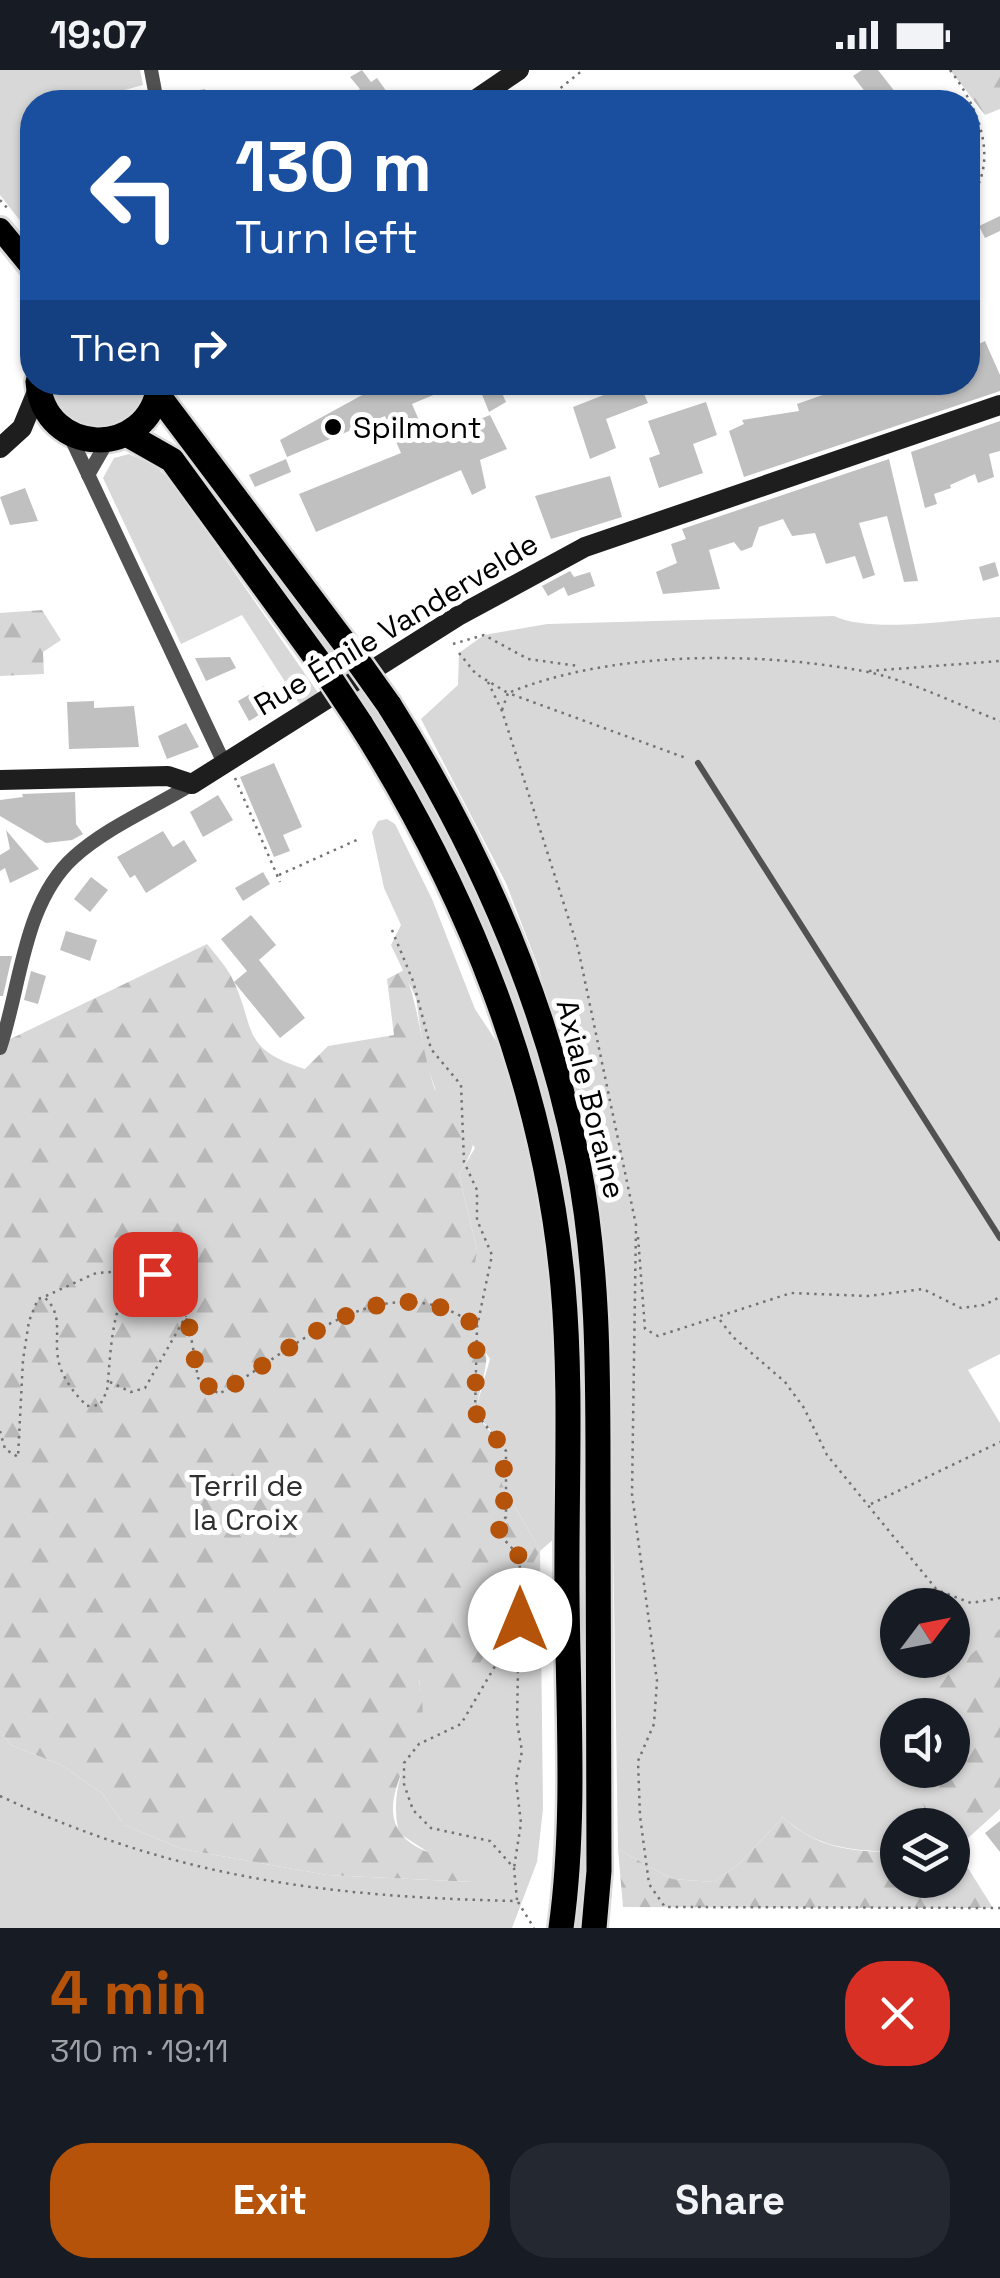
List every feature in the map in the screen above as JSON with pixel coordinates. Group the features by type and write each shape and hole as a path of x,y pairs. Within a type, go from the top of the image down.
{"highway":[{"path":"43,395 62,429"},
{"name":"Axiale Boraine","path":"118,438 146,420 156,395"},
{"name":"Axiale Boraine","path":"163,395 389,706 477,862 534,1000 565,1104 584,1198 597,1331 599,1832 594,1928"},
{"name":"Axiale Boraine","path":"62,429 118,438 172,460 322,666 423,828 480,953 517,1056 549,1182 565,1334 568,1698 561,1928"}],"main road":[{"path":"0,229 20,253"}],"street":[{"path":"490,90 519,70"},
{"path":"0,448 22,428 35,395"},
{"name":"Rue Émile Vandervelde","path":"192,784 317,709 458,616 585,547 1000,405"},
{"path":"22,428 62,429 88,475 226,762"},
{"path":"88,475 118,438"},
{"path":"0,780 168,776 192,784"},
{"path":"0,1048 32,930 56,876 76,855 192,784"}],"lane":[{"path":"698,763 1000,1238"}],"path":[{"path":"555,90 583,70"},
{"path":"950,70 965,90"},
{"path":"980,109 985,116"},
{"path":"980,189 985,184"},
{"path":"454,644 484,635 528,659 584,667 758,662 863,671 1000,661"},
{"path":"459,653 488,682 508,693 698,763"},
{"path":"508,693 584,667"},
{"path":"863,671 1000,721"},
{"path":"488,682 502,711 578,948 636,1225 644,1329 658,1336 792,1293 868,1296 923,1289 961,1308 984,1305 1000,1297"},
{"path":"502,711 508,693"},
{"path":"226,762 280,882"},
{"path":"278,876 359,839"},
{"path":"392,930 413,981 431,1049 461,1085 464,1162 476,1190 477,1220 492,1255 477,1327 475,1412 506,1451 502,1484 506,1517 498,1525 501,1536 520,1557 517,1723 522,1751 516,1782 521,1823 514,1868 517,1901 534,1928"},
{"path":"636,1225 632,1494 658,1681 654,1724 638,1761 642,1858 649,1884 665,1907 1000,1908"},
{"path":"0,1431 4,1449 18,1458 29,1321 38,1299 96,1273 134,1267 155,1274 187,1314 198,1378 219,1394 319,1328 375,1303 408,1300 432,1305 477,1327"},
{"path":"44,1297 57,1312 58,1359 77,1396 87,1406 100,1405 123,1294 133,1277 144,1271"},
{"path":"108,1380 122,1390 146,1388 187,1314"},
{"path":"719,1318 733,1338 785,1382 804,1408 827,1455 937,1590 971,1603 1000,1598"},
{"path":"870,1505 1000,1442"},
{"path":"514,1868 490,1841 431,1828 413,1810 404,1784 404,1763 419,1744 461,1724 511,1639 522,1586"},
{"path":"0,1796 152,1856 238,1877 323,1892 517,1901"}],"green space":[{"path":"0,70 140,70 143,85 124,90 20,90 20,221 0,195"},
{"path":"950,70 1000,70 1000,109 985,115 980,109 980,90 966,90"},
{"path":"52,395 147,395 127,423 92,432 57,410"},
{"path":"129,454 154,465 171,481 319,694 300,705 242,615 181,644 103,478 114,458"},
{"path":"188,463 313,614 424,785 471,875 511,967 543,1061 575,1202 588,1343 590,1681 584,1928 570,1928 574,1327 495,967"},
{"path":"42,610 61,640 43,652 44,674 0,676 0,613"},
{"path":"834,616 892,625 1000,617 1000,1354 968,1370 1000,1423 1000,1809 970,1819 970,1808 880,1808 880,1851 822,1842 783,1817 741,1862 714,1882 672,1879 618,1849 610,1346 595,1185 539,969 506,883 421,719 458,685 459,653 484,635 547,624"},
{"path":"387,819 395,824 432,899 475,1009 504,1053 530,1144 544,1215 557,1351 555,1538 540,1551 543,1809 537,1862 512,1928 0,1928 0,1731 11,1745 61,1765 102,1793 124,1825 182,1849 327,1875 473,1882 399,1833 397,1791 418,1721 419,1679 540,1550 502,1484 501,1443 475,1412 490,1359 449,1299 477,1250 459,1175 475,1148 436,1091 425,1060 416,998 391,945 401,925 384,888 372,832 378,821"},
{"name":"Terril de la Croix","path":"207,944 231,976 259,1044 268,1053 305,1069 328,1046 394,1035 387,979 404,970 435,1090 454,1093 471,1125 471,1151 459,1175 477,1250 470,1297 450,1300 483,1341 486,1362 475,1413 506,1451 502,1484 540,1550 462,1697 444,1698 419,1680 422,1719 393,1804 394,1820 402,1835 417,1847 478,1864 473,1882 327,1875 182,1849 124,1825 102,1793 61,1765 11,1745 0,1731 0,1044"},
{"path":"1000,1629 1000,1809 970,1836 970,1808 924,1808 920,1788 970,1788 970,1698 932,1698 946,1678 970,1678 970,1656"},
{"path":"783,1817 822,1842 880,1851 880,1898 970,1898 970,1871 993,1908 623,1907 618,1849 672,1879 714,1882 741,1862"}],"building":[{"path":"362,70 371,82 377,78 386,90 359,90 350,77"},
{"path":"862,70 878,70 894,90 864,90 853,76"},
{"path":"1000,216 1000,231 985,238 980,226"},
{"path":"985,341 1000,375 1000,391 744,477 729,431 744,424 742,420 799,411 797,404 823,395 980,395 980,343"},
{"path":"362,395 433,395 412,404 428,441 490,415 507,449 480,460 486,488 472,495 461,470 316,532 299,494 401,453 385,416 287,457 280,440"},
{"path":"482,395 503,395 506,402 489,412"},
{"path":"604,395 644,395 648,403 606,419 616,448 590,459 573,407"},
{"path":"706,402 717,435 693,444 703,473 659,488 649,458 660,454 648,421"},
{"path":"1000,421 1000,451 989,454 994,477 978,483 975,474 950,485 951,488 934,494 937,504 925,508 911,452"},
{"path":"286,459 291,472 255,487 249,475"},
{"path":"889,459 918,581 904,582 887,516 859,523 875,575 863,579 855,556 826,564 815,533 792,536 783,519 759,527 752,547 741,551 734,542 709,550 720,589 663,594 656,572 677,563 671,544 686,539 682,529"},
{"path":"610,476 622,517 551,539 535,496"},
{"path":"25,488 38,521 10,525 0,497"},
{"path":"995,562 999,576 983,581 979,567"},
{"path":"570,571 574,577 590,572 595,586 568,596 564,587 548,596 542,586"},
{"path":"230,657 236,668 206,681 195,658"},
{"path":"264,686 275,706 249,721 238,701"},
{"path":"94,701 94,708 134,706 139,747 69,749 67,702"},
{"path":"186,723 199,747 167,759 158,736"},
{"path":"274,763 302,827 283,835 290,851 274,857 240,777"},
{"path":"75,792 76,824 83,834 72,840 46,843 0,816 0,800 23,797 22,794"},
{"path":"218,795 233,820 203,837 190,812"},
{"path":"6,830 39,869 10,883 5,868 0,871 0,855 10,849"},
{"path":"163,831 173,847 184,840 197,861 146,893 135,875 130,878 117,857"},
{"path":"263,872 270,884 243,901 235,888"},
{"path":"91,877 108,890 90,912 74,899"},
{"path":"251,915 276,945 259,960 305,1018 280,1038 234,982 247,971 221,939"},
{"path":"66,931 97,940 90,961 60,950"},
{"path":"0,956 12,956 3,996 0,996"},
{"path":"31,971 46,976 38,1004 24,1000"},
{"path":"1000,1821 1000,1852 985,1833"}],"place":[{"name":"Spilmont","path":"333,427"}],"route":[{"path":"155,1274 187,1314 198,1378 219,1394 319,1328 375,1303 396,1299 432,1305 477,1327 475,1412 506,1451 502,1484 506,1517 498,1525 501,1536 520,1557 520,1620"}]}
